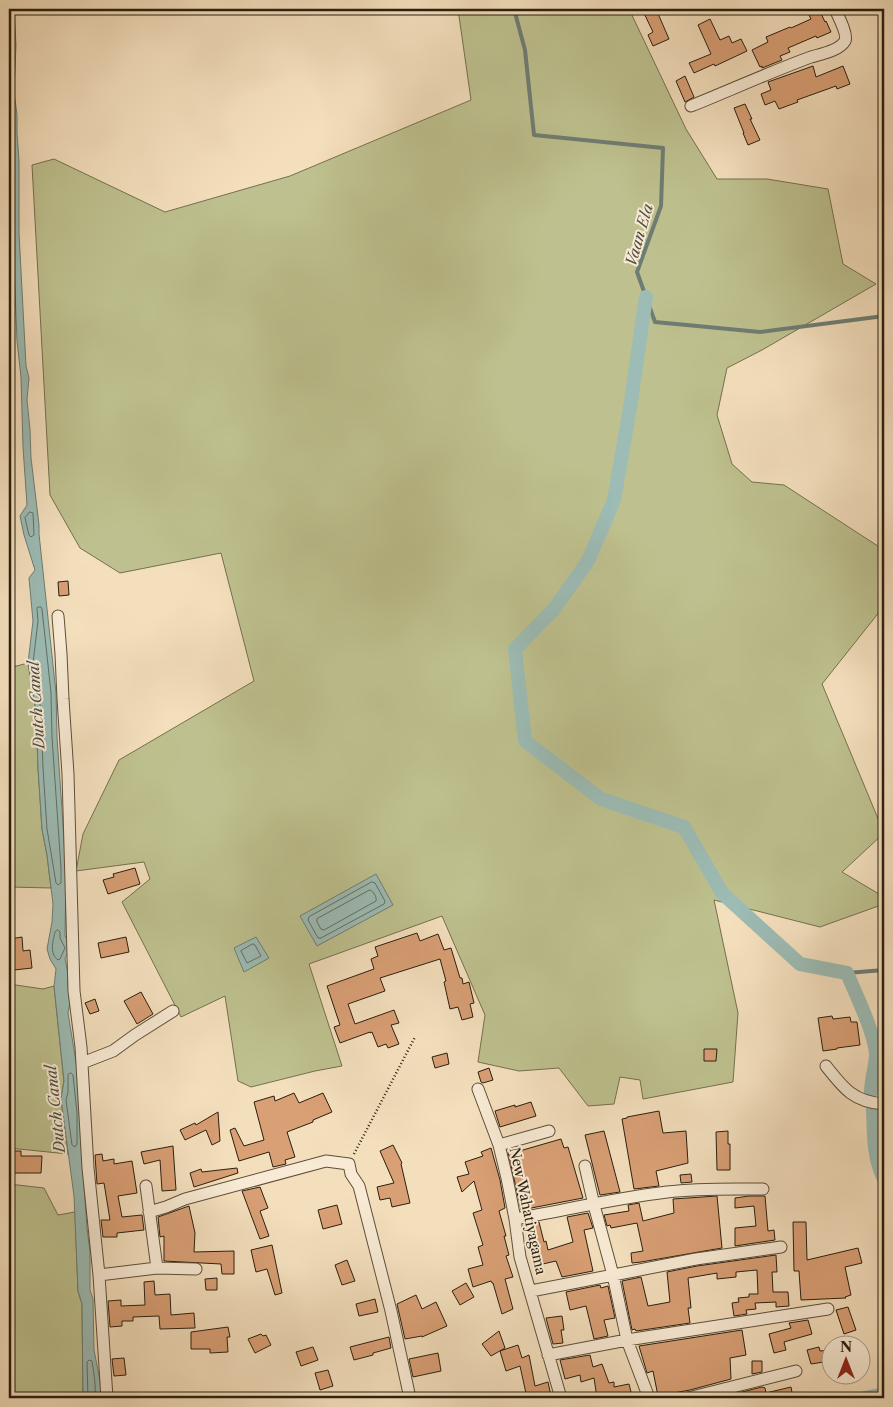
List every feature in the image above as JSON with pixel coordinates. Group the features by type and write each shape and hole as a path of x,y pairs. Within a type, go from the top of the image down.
{"street":[{"path":"691,106 795,62 838,48 844,43 846,38 835,9"},
{"path":"58,616 68,774 74,991 82,1063 88,1168 99,1275 107,1398"},
{"path":"82,1063 113,1051 173,1011"},
{"path":"826,1066 841,1085 854,1096 870,1103 884,1104"},
{"name":"New Wahatiyagama","path":"478,1089 499,1145 515,1219 520,1257 561,1398"},
{"path":"499,1145 548,1131"},
{"path":"149,1212 185,1199 326,1161 349,1164 359,1186 391,1311 410,1398"},
{"path":"585,1166 627,1340 648,1398"},
{"path":"146,1186 157,1268"},
{"path":"515,1219 668,1192 715,1188 763,1189"},
{"path":"531,1291 696,1259 781,1247"},
{"path":"99,1275 157,1268 196,1269"},
{"path":"548,1355 627,1340 828,1309"},
{"path":"688,1398 796,1371"}],"path":[{"path":"349,1164 415,1037"}],"green space":[{"path":"458,9 629,9 686,129 717,179 767,179 828,189 843,264 876,284 762,350 727,368 717,415 732,464 752,482 784,485 884,550 884,606 822,684 884,833 842,872 884,897 884,904 820,927 714,900 738,1013 733,1082 643,1099 640,1080 620,1077 614,1104 588,1106 559,1068 519,1071 478,1062 485,1015 442,916 309,964 342,1066 251,1087 238,1081 225,996 181,1017 122,902 150,879 144,862 76,871 83,834 119,760 254,681 221,553 120,573 80,548 50,495 32,165 54,159 165,212 290,176 471,100"},
{"path":"28,663 36,711 42,829 51,888 9,887 9,668"},
{"path":"9,984 43,989 54,986 64,1081 61,1099 68,1154 9,1148"},
{"path":"9,1184 44,1188 58,1215 75,1212 78,1291 82,1304 83,1398 9,1398"}],"water":[{"name":"Dutch Canal","path":"9,9 14,9 16,45 14,92 19,161 19,233 26,366 29,378 27,400 31,458 56,693 57,737 66,868 65,936 71,949 65,958 70,1003 68,1013 77,1068 90,1252 90,1290 93,1299 94,1350 101,1386 100,1398 83,1398 82,1304 78,1291 74,1196 61,1099 64,1081 54,986 56,969 47,949 53,904 42,829 36,711 28,663 33,621 29,578 35,570 20,516 27,505 14,265 10,244"},
{"path":"376,874 393,905 317,946 300,916"},
{"path":"256,937 269,958 244,972 234,948"}],"building":[{"path":"642,9 656,9 669,39 653,46 648,35 653,32"},
{"path":"806,9 819,9 831,32 788,48 790,52 780,56 782,60 762,68 762,66 760,67 752,50 768,42 766,37 811,19"},
{"path":"710,19 720,40 729,36 732,43 741,39 747,51 715,66 714,64 694,73 689,63 711,54 698,25"},
{"path":"813,66 816,77 843,66 850,84 837,89 836,86 797,100 798,102 779,109 775,101 765,105 761,94 771,90 768,82"},
{"path":"685,76 694,97 685,102 676,81"},
{"path":"745,104 760,140 748,145 734,108"},
{"path":"68,581 69,595 59,596 58,582"},
{"path":"135,868 140,884 108,894 103,880 114,877 113,874"},
{"path":"417,933 420,941 438,934 444,950 451,948 463,984 469,982 474,1003 470,1004 473,1017 462,1020 458,1007 450,1009 444,982 446,981 440,959 380,978 385,991 348,1004 355,1024 394,1010 399,1023 391,1025 399,1044 388,1048 386,1044 378,1047 372,1032 340,1043 334,1027 340,1025 327,986 374,969 371,959 378,956 375,947"},
{"path":"22,937 23,951 30,950 32,968 14,970 10,939"},
{"path":"126,937 129,952 101,958 98,943"},
{"path":"141,992 153,1014 137,1024 124,1001"},
{"path":"95,999 99,1011 90,1014 85,1003"},
{"path":"832,1016 833,1019 850,1017 851,1022 857,1022 860,1045 823,1051 818,1018"},
{"path":"704,1049 717,1049 716,1061 704,1061"},
{"path":"447,1053 449,1064 435,1068 432,1057"},
{"path":"489,1068 493,1080 483,1083 478,1072"},
{"path":"294,1093 299,1103 323,1093 332,1112 287,1132 295,1157 285,1160 286,1164 273,1167 269,1152 239,1161 230,1130 235,1128 244,1146 264,1140 254,1102 274,1096 275,1101"},
{"path":"531,1102 536,1116 500,1127 495,1111"},
{"path":"659,1111 663,1133 686,1131 688,1163 656,1171 659,1186 634,1189 622,1119"},
{"path":"218,1112 220,1141 212,1145 206,1130 185,1140 180,1130 195,1123 196,1125"},
{"path":"604,1131 620,1192 600,1195 585,1135"},
{"path":"728,1131 730,1170 717,1170 716,1132"},
{"path":"561,1139 564,1148 568,1147 583,1198 521,1210 508,1152 515,1150 516,1152"},
{"path":"393,1145 402,1163 410,1203 392,1207 390,1198 380,1200 377,1187 394,1183 380,1151"},
{"path":"173,1146 176,1190 162,1191 160,1160 144,1164 141,1152"},
{"path":"491,1148 505,1208 499,1211 509,1255 506,1256 513,1277 505,1279 513,1309 502,1314 491,1281 473,1287 468,1269 483,1265 478,1247 483,1245 473,1213 482,1210 474,1181 462,1192 457,1177 469,1174 465,1162 483,1156 481,1152"},
{"path":"11,1151 21,1151 21,1156 42,1156 41,1173 10,1173"},
{"path":"102,1154 103,1161 114,1159 114,1164 132,1161 137,1193 118,1196 122,1217 142,1215 144,1230 117,1233 117,1237 103,1237 101,1220 110,1220 104,1183 97,1184 95,1155"},
{"path":"237,1168 238,1173 194,1187 190,1173 201,1169 202,1172"},
{"path":"691,1174 692,1182 681,1183 680,1175"},
{"path":"260,1187 268,1208 260,1211 269,1236 260,1239 242,1191"},
{"path":"717,1196 722,1248 641,1262 632,1263 631,1253 643,1251 637,1223 611,1228 610,1225 607,1226 604,1215 629,1211 628,1205 639,1203 643,1221 674,1213 673,1199"},
{"path":"765,1196 768,1231 774,1230 775,1240 735,1246 735,1228 756,1226 754,1206 735,1208 735,1198"},
{"path":"337,1205 342,1224 323,1229 318,1210"},
{"path":"189,1206 195,1233 194,1252 234,1251 234,1274 222,1274 221,1264 164,1261 164,1236 160,1237 158,1217"},
{"path":"588,1213 593,1228 584,1230 593,1271 562,1277 556,1261 534,1266 528,1224 539,1222 548,1250 573,1242 567,1217"},
{"path":"793,1222 806,1222 807,1260 858,1248 862,1263 845,1267 851,1295 846,1298 801,1300 799,1271 794,1271"},
{"path":"272,1245 282,1293 275,1295 267,1269 256,1272 251,1250"},
{"path":"776,1255 777,1272 772,1272 773,1292 788,1292 789,1306 776,1307 776,1302 755,1303 756,1309 746,1310 747,1314 734,1316 732,1303 739,1302 738,1298 749,1297 749,1294 758,1294 757,1270 736,1272 736,1277 717,1279 717,1273 688,1278 691,1308 688,1308 690,1323 632,1330 622,1281 641,1277 648,1306 670,1302 667,1272"},
{"path":"347,1260 355,1281 342,1285 335,1265"},
{"path":"217,1278 217,1290 206,1290 205,1279"},
{"path":"154,1281 155,1295 170,1294 171,1315 194,1313 195,1328 160,1329 159,1316 133,1317 133,1321 122,1321 122,1326 110,1327 108,1301 121,1300 121,1306 145,1305 144,1282"},
{"path":"466,1283 474,1297 460,1305 452,1291"},
{"path":"600,1285 601,1288 608,1286 615,1318 604,1320 608,1336 594,1339 586,1306 570,1310 566,1292"},
{"path":"416,1295 422,1309 436,1302 447,1326 422,1337 405,1339 397,1304"},
{"path":"375,1299 378,1312 359,1316 356,1304"},
{"path":"848,1307 856,1330 844,1334 836,1310"},
{"path":"562,1316 564,1330 561,1330 563,1343 553,1344 546,1318"},
{"path":"808,1320 812,1334 784,1342 786,1350 774,1353 769,1334 791,1328 789,1323"},
{"path":"228,1327 230,1337 227,1337 228,1352 210,1353 210,1349 191,1349 191,1332"},
{"path":"742,1330 746,1355 730,1358 731,1379 658,1396 653,1371 647,1373 639,1346"},
{"path":"499,1331 505,1348 491,1356 482,1344"},
{"path":"261,1334 263,1336 266,1335 271,1345 255,1353 248,1339"},
{"path":"389,1337 391,1348 354,1360 350,1347"},
{"path":"518,1345 522,1358 529,1355 535,1386 548,1382 551,1396 527,1398 520,1366 506,1371 500,1351"},
{"path":"313,1347 318,1360 301,1366 296,1352"},
{"path":"819,1347 820,1363 811,1364 807,1350"},
{"path":"438,1353 441,1371 413,1377 409,1359"},
{"path":"590,1355 593,1367 602,1364 609,1383 614,1382 614,1387 629,1384 632,1396 597,1398 594,1378 581,1382 580,1375 565,1379 560,1360"},
{"path":"124,1358 126,1375 114,1376 112,1359"},
{"path":"752,1361 762,1361 762,1372 752,1374"},
{"path":"328,1370 333,1386 320,1390 315,1373"},
{"path":"762,1387 765,1388 766,1393 791,1387 793,1398 718,1398"}],"waterway":[{"name":"Vaan Ela","path":"514,9 525,50 534,135 663,148 661,206 637,272 655,322 760,332 884,316"},
{"path":"646,297 614,500 588,561 554,609 515,649 525,741 601,799 684,827 722,893 800,964 847,973 875,1045 876,1059 871,1092"},
{"path":"847,973 884,970"},
{"path":"873,1110 876,1154 884,1179"},
{"path":"865,1398 884,1394"}]}
